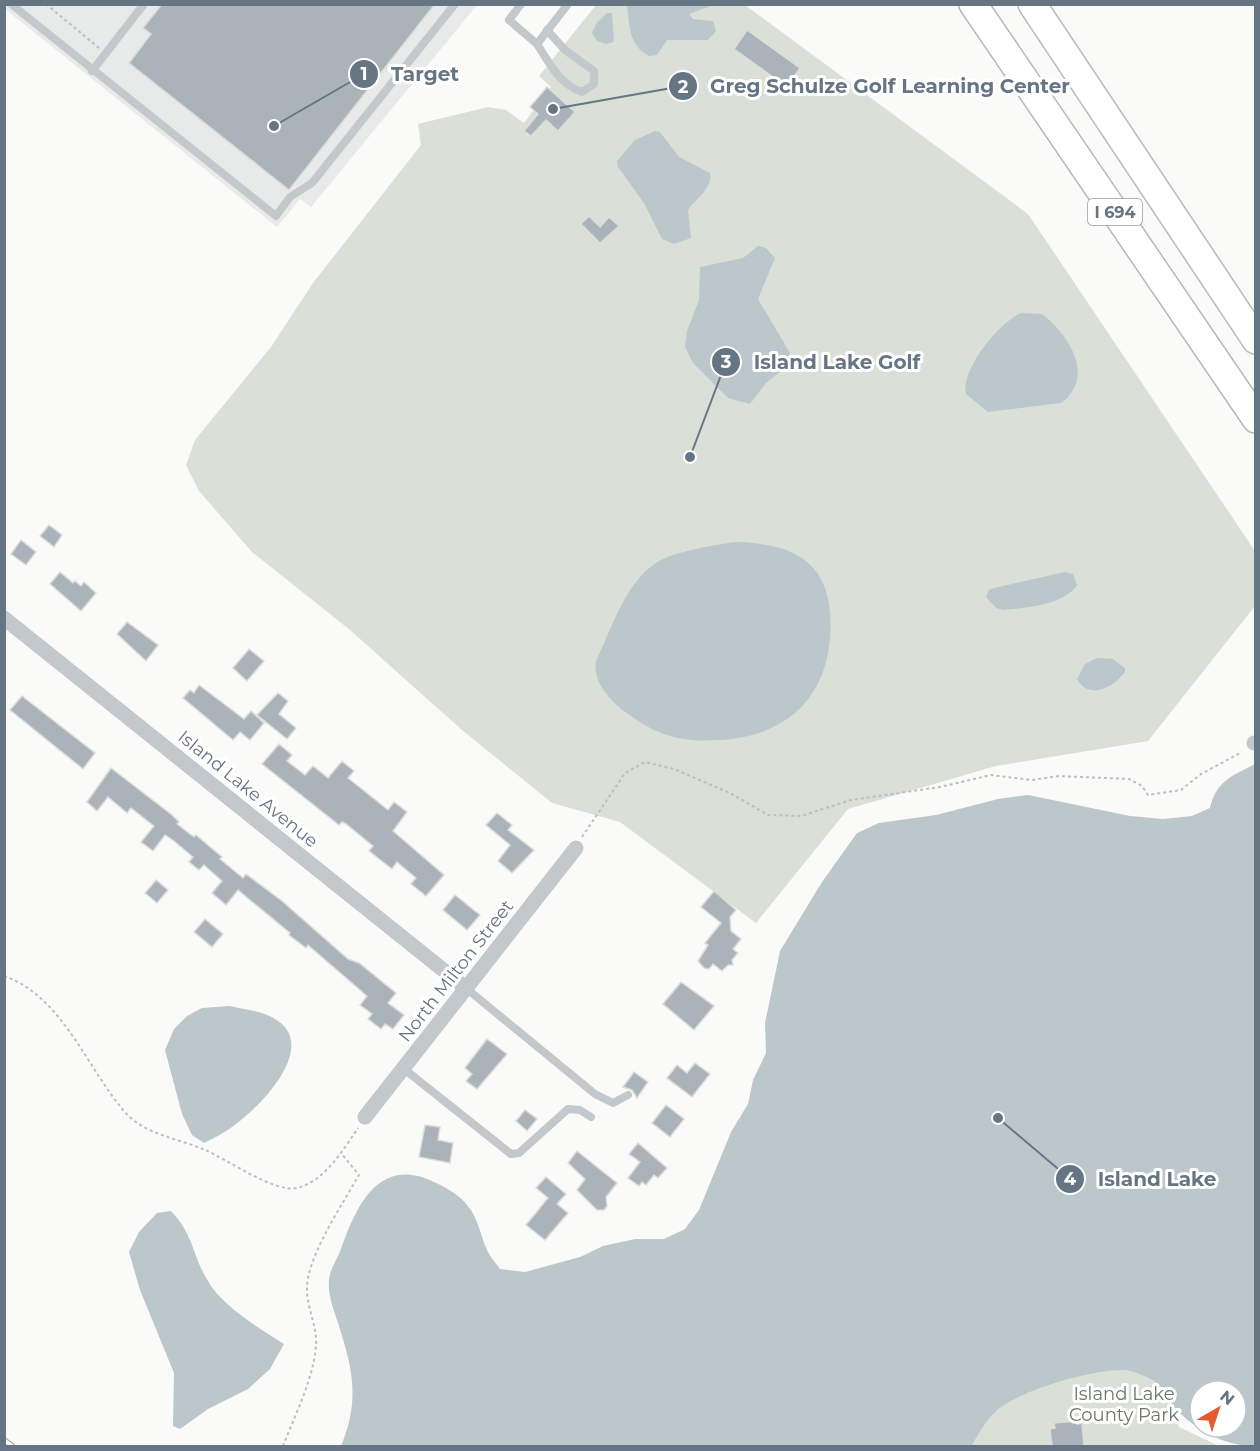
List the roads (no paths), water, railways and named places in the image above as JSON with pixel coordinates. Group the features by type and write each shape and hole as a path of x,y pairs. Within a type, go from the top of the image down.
{"highway":[{"name":"I 694","path":"973,4 1256,419"},
{"name":"I 694","path":"1032,4 1256,340"}],"street":[{"name":"Island Lake Avenue","path":"4,618 467,989"},
{"name":"North Milton Street","path":"365,1117 576,848"}],"lane":[{"path":"11,4 276,216 290,197 312,183 455,4"},
{"path":"92,71 144,4"},
{"path":"521,4 509,20 537,44 558,77 569,87 582,92 594,84 594,71 565,50 548,30"},
{"path":"537,44 568,4"},
{"path":"467,989 595,1094 613,1103 628,1095"},
{"path":"404,1069 511,1154 519,1153 568,1109 580,1110 591,1118"}],"railway":[{"path":"4,1440 12,1446"}],"place":[{"name":"Greg Schulze Golf Learning Center","path":"553,109"},
{"name":"Target","path":"274,126"},
{"name":"Island Lake Golf","path":"690,457"},
{"name":"Island Lake","path":"998,1118"}],"park label":[{"name":"Island Lake County Park","path":"1124,1404"}]}
